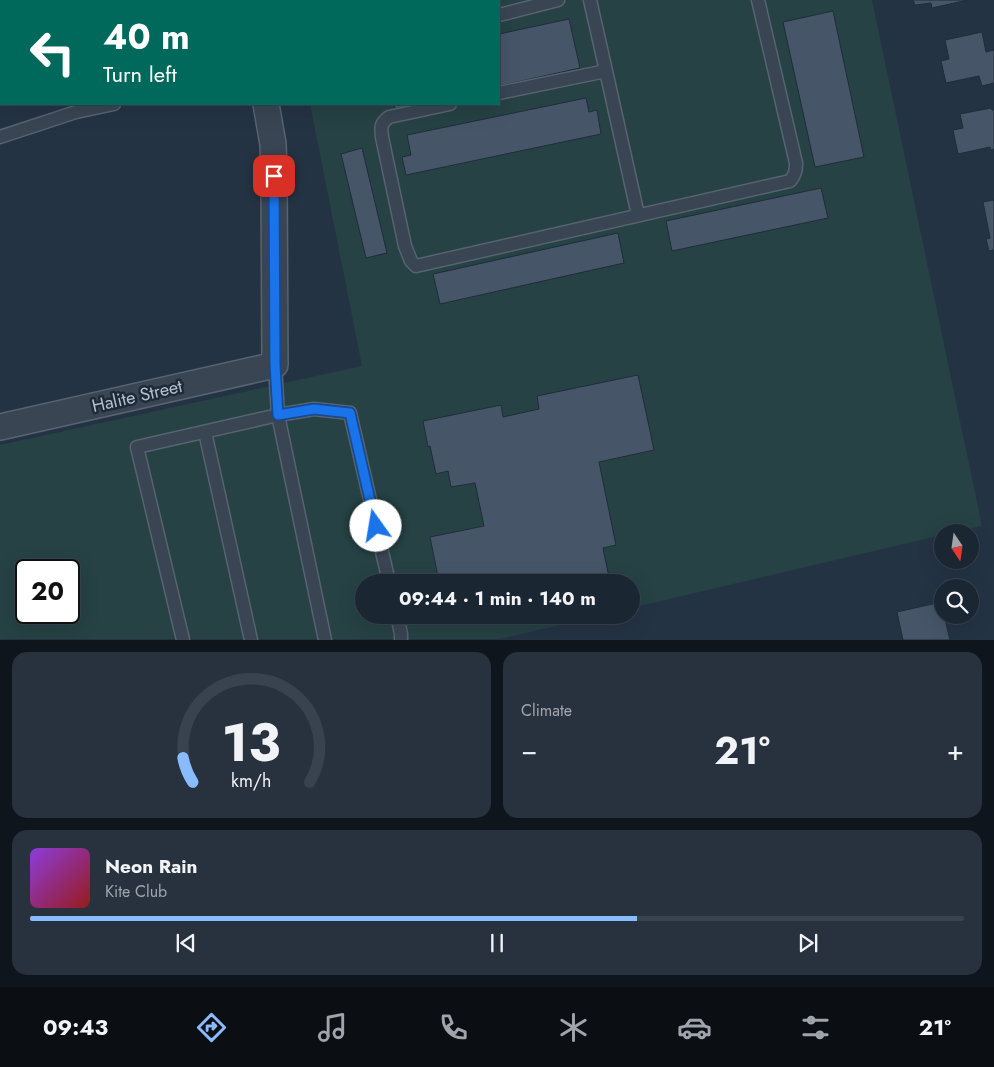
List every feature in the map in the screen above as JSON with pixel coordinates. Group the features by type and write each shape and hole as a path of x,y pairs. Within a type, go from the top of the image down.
{"street":[{"path":"266,105 273,144 275,365"},
{"name":"Halite Street","path":"0,427 275,365"}],"lane":[{"path":"500,14 525,4 558,0"},
{"path":"590,0 638,215"},
{"path":"445,105 389,117 383,121 381,126 404,246 411,261 416,266 790,181 796,171 796,163 758,0"},
{"path":"500,94 606,71"},
{"path":"0,137 76,112 109,105"},
{"path":"275,365 278,415 325,640"},
{"path":"183,640 137,447 278,415 314,409 350,413 388,574"},
{"path":"206,432 251,640"},
{"path":"399,624 401,640"}],"green space":[{"path":"500,0 872,0 982,526 979,527 979,524 934,524 934,537 640,606 640,574 355,574 355,624 564,624 499,639 0,639 0,445 362,366 310,105 500,105"}],"building":[{"path":"913,0 968,0 932,8 931,3 915,5"},
{"path":"833,11 864,157 815,167 783,22"},
{"path":"569,19 580,68 500,86 500,34"},
{"path":"982,32 986,52 994,50 994,83 982,86 979,76 946,83 941,61 949,59 945,40"},
{"path":"586,98 589,112 597,110 601,134 406,175 402,157 411,155 407,135"},
{"path":"394,105 413,105 395,109"},
{"path":"991,108 994,110 994,149 991,150 990,147 958,154 953,130 963,128 960,114"},
{"path":"362,148 387,253 366,258 341,154"},
{"path":"821,188 828,218 672,251 666,221"},
{"path":"994,200 994,250 989,251 986,239 990,238 983,202"},
{"path":"618,233 624,263 440,304 433,274"},
{"path":"638,375 654,450 599,462 616,545 603,548 608,574 437,574 430,537 484,526 475,483 451,487 448,471 436,474 423,421 501,405 503,417 539,409 537,396"},
{"path":"934,604 934,624 946,624 950,640 903,640 897,612"}],"route":[{"path":"274,176 275,365 278,415 314,409 350,413 376,526"}]}
